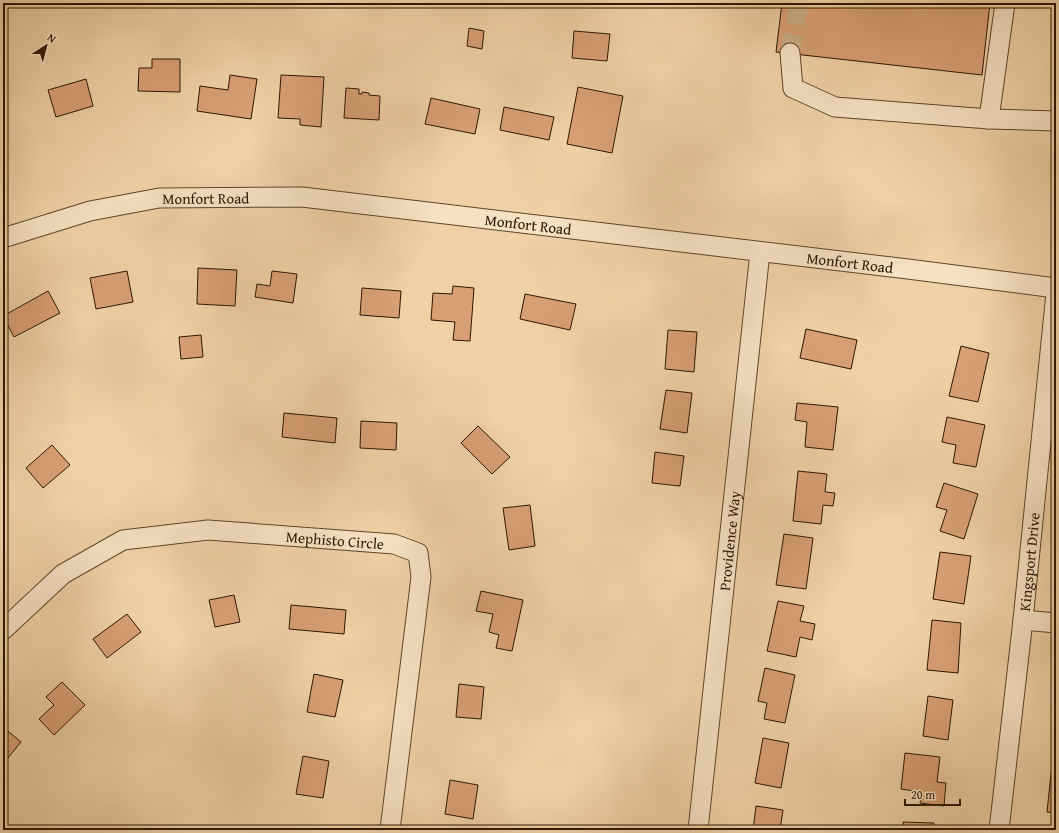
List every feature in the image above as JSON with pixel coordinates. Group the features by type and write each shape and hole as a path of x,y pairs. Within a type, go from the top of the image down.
{"street":[{"path":"989,119 1005,3"},
{"path":"790,53 793,88 834,107 989,119 1056,121"},
{"name":"Monfort Road","path":"3,238 90,211 159,198 302,197 1056,288"},
{"name":"Providence Way","path":"698,830 760,252"},
{"name":"Kingsport Drive","path":"999,830 1023,620 1056,293"},
{"name":"Mephisto Circle","path":"3,630 63,574 123,540 208,530 394,544 418,554 421,577 390,830"},
{"path":"1023,620 1056,623"}],"building":[{"path":"782,3 990,3 982,75 776,52"},
{"path":"469,28 484,31 482,49 467,46"},
{"path":"574,31 610,34 607,61 572,58"},
{"path":"152,59 180,59 180,92 138,91 139,68 152,68"},
{"path":"230,75 257,79 251,119 197,111 200,86 228,90"},
{"path":"281,75 324,77 321,127 300,125 300,119 278,118"},
{"path":"86,79 93,106 56,117 48,90"},
{"path":"578,87 623,96 612,153 567,144"},
{"path":"346,88 359,89 359,94 362,94 362,92 369,93 369,95 380,96 379,120 344,118"},
{"path":"431,98 480,109 475,134 425,124"},
{"path":"504,107 554,117 549,140 500,130"},
{"path":"198,268 237,270 235,306 197,304"},
{"path":"127,271 133,302 96,309 90,278"},
{"path":"272,271 297,274 293,303 255,297 257,284 270,286"},
{"path":"453,286 474,288 470,341 453,340 455,322 431,320 433,293 452,294"},
{"path":"362,288 401,291 399,318 360,315"},
{"path":"48,291 60,313 14,337 3,316"},
{"path":"525,294 576,304 570,330 520,319"},
{"path":"806,329 857,340 851,369 800,358"},
{"path":"668,330 697,332 694,372 665,369"},
{"path":"201,335 203,357 181,359 179,337"},
{"path":"961,346 989,353 978,402 949,396"},
{"path":"666,390 692,393 687,433 660,429"},
{"path":"797,403 838,407 833,450 805,447 807,422 795,420"},
{"path":"284,413 337,418 335,443 282,437"},
{"path":"947,417 985,425 976,467 953,463 956,445 942,442"},
{"path":"361,421 397,423 396,450 360,448"},
{"path":"478,426 510,457 492,474 461,443"},
{"path":"52,445 70,465 43,488 26,468"},
{"path":"655,452 684,456 680,486 652,483"},
{"path":"798,471 827,474 825,492 835,493 833,506 823,505 821,524 793,521"},
{"path":"944,483 978,494 964,539 940,531 947,510 936,507"},
{"path":"530,505 535,546 509,550 503,508"},
{"path":"784,534 813,538 806,589 776,585"},
{"path":"940,552 971,556 964,604 933,599"},
{"path":"481,591 523,600 512,651 496,648 499,635 489,632 493,614 476,611"},
{"path":"234,595 240,622 215,627 209,600"},
{"path":"778,601 804,606 800,621 815,624 812,640 800,637 796,657 767,651"},
{"path":"291,605 346,610 344,634 289,629"},
{"path":"127,614 141,632 107,658 93,639"},
{"path":"932,620 961,623 958,673 927,670"},
{"path":"765,668 795,675 785,723 764,719 767,703 758,701"},
{"path":"314,674 343,680 335,717 307,712"},
{"path":"62,682 85,705 54,735 39,719 54,705 46,697"},
{"path":"459,684 484,687 481,719 456,717"},
{"path":"928,696 953,700 948,740 923,736"},
{"path":"1056,718 1056,738 1052,737"},
{"path":"3,727 21,742 3,764"},
{"path":"763,738 789,743 781,788 755,783"},
{"path":"905,753 940,757 937,782 946,783 944,806 920,803 922,792 901,789"},
{"path":"303,756 329,761 323,798 296,794"},
{"path":"1052,764 1056,764 1056,813 1047,812"},
{"path":"450,780 478,785 473,819 445,814"},
{"path":"756,806 783,810 780,830 753,830"},
{"path":"903,822 934,823 934,830 903,830"}],"tunnel":[{"path":"790,53 799,3"}]}
